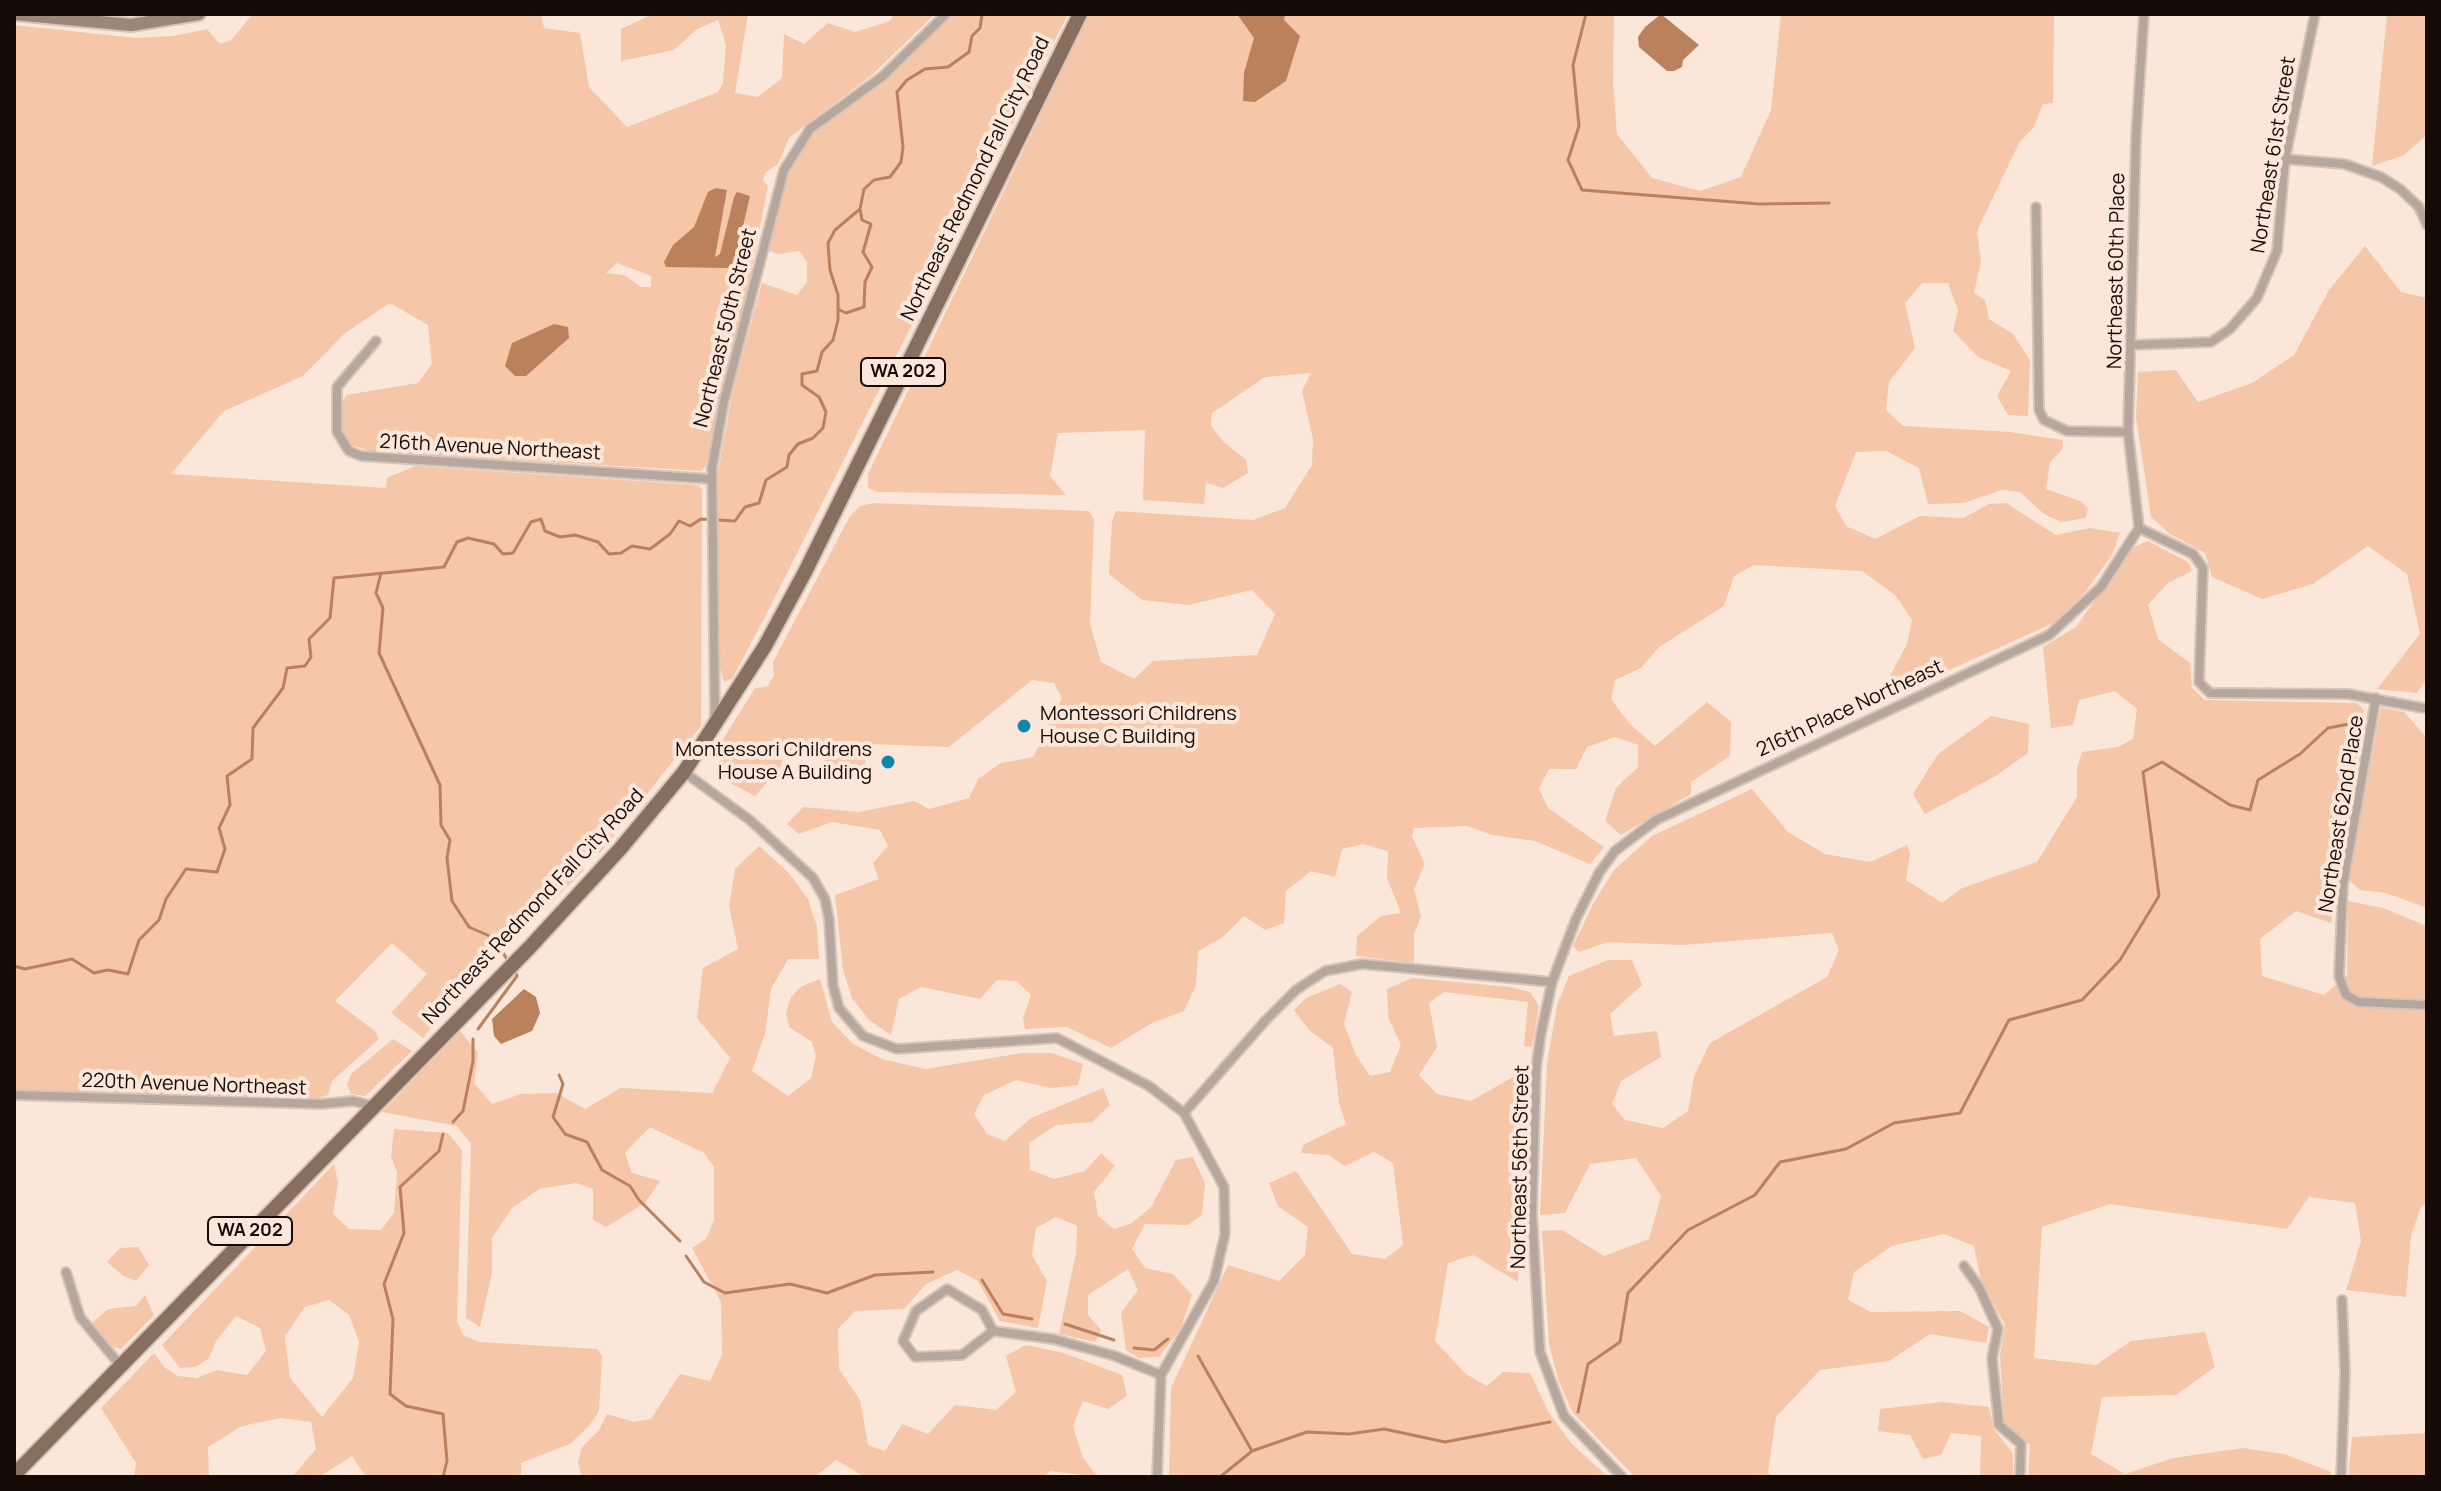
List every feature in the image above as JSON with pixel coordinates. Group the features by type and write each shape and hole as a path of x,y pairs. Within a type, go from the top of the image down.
{"main road":[{"path":"14,14 131,25 199,14"},
{"name":"Northeast Redmond Fall City Road","path":"14,1475 515,961 620,849 684,772 765,646 805,572 1080,14"}],"street":[{"name":"Northeast 50th Street","path":"715,724 711,479 724,401 770,212 795,147 810,129 883,76 946,14"},
{"name":"Northeast 60th Place","path":"2139,528 2128,432 2136,124 2144,14"},
{"name":"Northeast 61st Street","path":"2132,345 2211,342 2230,329 2257,298 2277,251 2285,159 2315,14"},
{"path":"2285,159 2344,164 2381,177 2419,207 2427,225"},
{"path":"2036,207 2039,410 2044,420 2067,431 2128,432"},
{"name":"216th Avenue Northeast","path":"376,341 337,387 337,432 349,451 361,456 711,479"},
{"path":"2139,528 2198,559 2203,579 2199,682 2202,688 2210,693 2348,694 2423,708"},
{"name":"216th Place Northeast","path":"1576,919 1599,873 1615,851 1656,820 2049,635 2101,587 2139,528"},
{"name":"Northeast 62nd Place","path":"2376,698 2343,885 2339,976 2346,995 2359,1002 2427,1005"},
{"path":"684,772 751,821 813,878 827,911 833,985 839,1008 863,1036 877,1045 910,1050 1057,1038 1149,1086 1184,1113 1224,1187 1225,1234 1214,1281 1161,1375 1157,1477"},
{"name":"Northeast 56th Street","path":"1576,919 1552,982 1536,1069 1532,1213 1540,1352 1564,1416 1622,1477"},
{"path":"1184,1113 1266,1020 1296,990 1325,971 1362,964 1552,982"},
{"name":"220th Avenue Northeast","path":"14,1095 322,1104 353,1101 373,1106"},
{"path":"1964,1266 1979,1287 1998,1329 1992,1358 1999,1425 2021,1444 2020,1477"},
{"path":"66,1272 80,1317 120,1365"},
{"path":"993,1331 982,1310 947,1289 916,1311 903,1341 915,1357 962,1355 993,1331 1053,1339 1115,1356 1161,1375"},
{"path":"2341,1477 2345,1373 2342,1300"}],"shaded area":[{"path":"253,14 541,14 544,28 580,33 589,87 627,127 718,92 723,83 726,45 718,20 697,29 674,50 621,61 621,29 653,14 748,14 735,93 758,97 782,78 784,34 804,44 828,23 855,32 890,21 894,14 935,14 872,75 789,138 778,164 765,173 763,180 768,186 748,287 706,466 701,471 369,451 352,445 343,433 341,405 346,395 418,383 432,364 428,325 390,303 344,334 303,376 224,411 171,474 386,488 387,478 415,466 699,485 702,490 701,726 600,853 587,850 580,860 584,870 460,993 423,1038 391,1013 427,974 392,943 335,1001 375,1031 379,1039 332,1081 328,1095 318,1098 14,1091 14,25 136,38 173,36 207,29 220,44 231,40","holes":["617,263 651,276 651,287 641,287 624,275 606,273"]},
{"path":"950,14 1068,14 767,613 732,679 724,682 719,664 717,477 733,389 762,283 797,295 807,282 807,262 799,251 779,254 767,251 789,170 804,144 820,128 914,53"},
{"path":"1089,14 1614,14 1613,84 1617,134 1652,178 1700,191 1741,177 1771,110 1781,14 2054,14 2053,103 2043,104 2034,127 2019,143 1977,231 1981,262 1974,293 1985,300 1989,319 2013,334 2030,360 2028,416 2008,415 1997,396 2011,371 1978,357 1953,331 1958,310 1948,283 1922,283 1905,303 1915,348 1889,382 1886,410 1903,426 2010,432 2063,440 2062,450 2050,462 2046,489 2080,501 2088,508 2086,518 2061,522 2044,514 2020,492 2002,490 1964,503 1928,504 1919,468 1886,451 1856,452 1835,506 1846,526 1875,539 1920,516 1963,518 1989,504 2006,503 2056,535 2090,528 2120,533 2112,555 2083,595 2056,622 1887,698 1884,687 1907,644 1912,620 1895,595 1862,571 1754,565 1734,576 1724,606 1659,647 1641,668 1615,680 1611,699 1629,723 1655,746 1707,702 1731,722 1730,756 1691,782 1691,794 1621,835 1605,821 1616,788 1638,767 1638,745 1615,737 1587,747 1576,769 1549,769 1539,789 1548,808 1604,847 1590,864 1535,841 1492,835 1467,826 1414,828 1412,836 1425,864 1414,889 1421,916 1414,934 1414,963 1356,956 1357,936 1381,916 1401,913 1387,878 1388,851 1363,844 1342,849 1335,877 1311,871 1286,891 1284,923 1265,930 1244,916 1223,937 1198,951 1196,985 1184,1011 1152,1023 1111,1048 1067,1027 1025,1029 1023,1018 1031,995 1016,981 997,980 980,999 921,987 899,999 891,1035 869,1020 852,998 843,970 835,895 879,879 873,863 888,846 880,830 832,822 799,834 787,824 803,807 859,812 914,801 929,809 969,798 978,779 1001,763 1033,757 1062,698 1054,683 1032,680 949,747 868,744 865,764 857,773 823,763 824,753 783,753 781,766 755,796 726,781 717,749 755,688 767,687 774,675 773,662 850,516 860,506 873,503 1089,511 1094,519 1090,624 1101,662 1134,679 1153,661 1257,655 1275,614 1252,590 1188,605 1142,600 1109,574 1112,521 1116,511 1253,520 1285,508 1312,465 1313,439 1302,391 1311,373 1265,377 1212,413 1211,426 1246,460 1248,473 1223,488 1206,483 1204,504 1143,500 1145,430 1058,433 1050,476 1066,495 877,492 868,488 868,474"},
{"path":"1237,14 1285,14 1284,20 1300,36 1286,81 1255,102 1243,101 1244,73 1254,38"},
{"path":"1661,14 1699,45 1683,60 1682,67 1674,71 1667,71 1639,47 1638,37"},
{"path":"2387,14 2427,14 2427,135 2404,155 2372,166"},
{"path":"716,188 727,190 715,257 720,254 734,197 737,192 750,196 734,265 728,268 666,267 664,262 673,245 694,227 708,192"},
{"path":"2365,246 2401,292 2427,298 2427,678 2417,693 2377,689 2420,634 2407,574 2368,546 2313,584 2262,599 2212,577 2205,553 2170,534 2151,517 2136,417 2138,372 2176,370 2198,402 2252,383 2294,355 2329,290"},
{"path":"554,324 568,327 569,338 526,376 515,376 505,366 512,343"},
{"path":"2148,541 2188,562 2192,571 2168,583 2148,605 2158,639 2190,663 2192,688 2205,700 2357,703 2364,710 2331,923 2296,911 2260,939 2262,976 2324,995 2347,975 2348,901 2383,908 2427,926 2427,1205 2421,1206 2411,1236 2406,1297 2346,1290 2361,1241 2355,1203 2309,1197 2287,1229 2110,1204 2042,1227 2034,1358 2096,1365 2131,1341 2205,1332 2215,1367 2176,1395 2102,1397 2091,1454 2125,1474 2173,1458 2243,1448 2284,1454 2331,1472 2331,1477 2028,1477 2030,1445 2004,1423 2000,1355 2005,1325 1981,1281 1974,1246 1944,1234 1892,1246 1854,1272 1848,1300 1871,1312 1960,1311 1989,1327 1986,1343 1930,1334 1889,1361 1820,1370 1776,1417 1768,1472 1772,1477 1635,1477 1573,1413 1559,1382 1549,1344 1542,1231 1562,1230 1604,1256 1649,1239 1661,1196 1636,1158 1590,1164 1565,1213 1540,1215 1547,1064 1557,1005 1569,976 1608,960 1632,960 1642,985 1610,1014 1614,1036 1657,1031 1661,1057 1621,1081 1612,1104 1625,1120 1663,1128 1688,1111 1694,1076 1710,1043 1827,977 1839,950 1832,933 1682,945 1608,942 1579,952 1573,946 1592,906 1614,870 1652,836 1752,789 1788,832 1825,854 1870,862 1907,845 1910,853 1906,880 1942,903 1962,888 2037,862 2077,797 2077,768 2082,752 2118,747 2133,739 2137,709 2115,691 2079,700 2073,725 2051,728 2043,647 2076,627 2132,548"},
{"path":"2381,707 2404,712 2427,738 2427,908 2386,893 2360,890 2349,880"},
{"path":"1991,716 2029,724 2028,753 1994,777 1925,814 1913,794 1938,754"},
{"path":"759,846 788,872 808,899 817,927 819,959 788,959 771,989 765,1034 752,1071 788,1096 811,1078 816,1056 812,1042 789,1027 786,1013 791,997 802,986 820,979 832,1022 853,1044 882,1059 925,1069 1022,1053 1052,1053 1083,1064 1078,1085 1051,1088 1016,1080 984,1095 974,1114 987,1134 1005,1141 1031,1118 1103,1088 1110,1105 1092,1122 1056,1125 1029,1143 1030,1170 1054,1179 1085,1171 1101,1153 1115,1166 1094,1192 1098,1216 1114,1229 1132,1223 1151,1207 1176,1160 1193,1157 1205,1183 1202,1215 1188,1225 1145,1224 1132,1249 1145,1268 1173,1274 1192,1295 1180,1330 1159,1357 1139,1358 1126,1350 1121,1313 1138,1290 1128,1269 1088,1295 1088,1315 1101,1330 1095,1342 1059,1334 1076,1253 1077,1226 1056,1217 1036,1228 1032,1255 1047,1281 1038,1328 1000,1321 978,1281 957,1270 926,1284 904,1309 855,1311 838,1329 839,1369 860,1400 868,1445 885,1451 902,1424 928,1434 955,1405 996,1410 1016,1392 1006,1356 1026,1345 1064,1353 1122,1375 1127,1396 1108,1409 1083,1401 1073,1426 1083,1458 1098,1477 1050,1471 1044,1477 865,1477 836,1460 815,1477 582,1477 578,1463 582,1447 599,1430 607,1414 634,1422 651,1419 680,1374 710,1381 722,1355 721,1302 692,1248 706,1239 714,1220 714,1167 704,1153 650,1127 625,1153 632,1173 660,1181 645,1203 606,1227 593,1220 593,1189 576,1183 539,1189 512,1208 492,1238 492,1273 480,1327 466,1318 471,1144 457,1126 382,1112 460,1031 478,1053 474,1083 492,1104 521,1094 556,1093 585,1109 621,1088 712,1093 730,1058 697,1018 703,968 738,949 729,906 735,869"},
{"path":"1412,978 1510,987 1530,992 1539,1006 1532,1047 1524,1046 1528,1002 1444,992 1429,1003 1437,1047 1419,1075 1437,1094 1471,1101 1513,1077 1529,1083 1518,1282 1473,1255 1448,1263 1435,1341 1466,1374 1487,1386 1503,1372 1530,1373 1549,1413 1571,1443 1608,1477 1169,1477 1171,1388 1228,1265 1279,1281 1305,1255 1308,1227 1278,1206 1269,1183 1296,1171 1352,1254 1385,1259 1403,1245 1393,1163 1374,1152 1345,1166 1328,1155 1301,1153 1303,1145 1346,1124 1339,1103 1333,1048 1309,1030 1294,1010 1306,998 1340,984 1352,992 1344,1024 1356,1055 1370,1076 1390,1072 1401,1045 1388,1017 1387,989"},
{"path":"524,989 536,997 540,1013 532,1031 501,1044 494,1036 492,1019"},
{"path":"393,1039 412,1051 365,1096 351,1094 347,1085 351,1074"},
{"path":"394,1129 448,1133 462,1150 457,1321 463,1335 479,1342 597,1349 602,1356 599,1411 589,1426 570,1444 521,1463 521,1477 366,1477 352,1456 319,1477 292,1477 316,1449 311,1422 281,1418 242,1426 208,1447 209,1477 134,1477 136,1463 101,1408 154,1353 164,1367 178,1376 197,1378 217,1370 247,1375 266,1351 260,1328 236,1316 216,1341 209,1358 196,1367 180,1368 162,1345 334,1164 338,1183 333,1214 349,1229 381,1230 394,1213 397,1172 391,1157","holes":["329,1300 349,1315 359,1342 353,1378 322,1417 290,1378 285,1336 305,1307"]},
{"path":"138,1247 149,1265 136,1281 122,1275 107,1262 120,1248"},
{"path":"145,1295 154,1315 121,1349 111,1346 92,1323 108,1309 136,1306"},
{"path":"1943,1402 1989,1407 1994,1429 2013,1454 2013,1477 1980,1477 1981,1436 1951,1433 1941,1455 1923,1459 1910,1435 1878,1431 1880,1409"},
{"path":"2427,1433 2427,1477 2348,1477 2352,1437"}],"waterway":[{"path":"14,966 25,969 72,959 94,973 108,970 128,974 139,940 159,920 166,899 186,869 217,872 225,849 219,828 230,805 227,776 252,759 253,728 283,688 287,668 305,666 311,657 309,639 330,618 334,578 444,567 457,542 468,538 494,544 503,554 513,553 531,522 541,519 545,531 560,537 575,535 598,542 609,554 621,553 632,546 650,549 670,534 679,521 690,526 701,519 735,521 745,507 759,503 766,480 787,467 789,455 798,444 813,438 823,428 826,412 819,397 802,385 802,374 817,371 822,352 833,340 838,320 838,295 830,270 828,243 835,230 860,209 864,189 874,180 890,177 901,162 903,147 897,92 907,80 925,69 948,67 969,52 972,36 980,28 982,14"},
{"path":"1586,14 1573,65 1579,126 1568,160 1582,190 1759,204 1829,203"},
{"path":"838,309 846,313 864,307 865,282 872,267 863,252 871,224 862,220 860,209"},
{"path":"381,573 376,593 383,608 379,653 440,785 441,825 450,840 447,858 452,901 469,927 494,938 508,961"},
{"path":"1578,1412 1588,1364 1620,1342 1628,1293 1688,1230 1755,1195 1780,1162 1846,1149 1894,1123 1960,1113 2009,1020 2082,1000 2120,960 2159,896 2143,772 2162,762 2230,805 2250,810 2258,780 2300,754 2328,728 2354,723"},
{"path":"478,1029 517,976 515,970"},
{"path":"453,1122 463,1111 473,1061 473,1039"},
{"path":"559,1075 563,1084 553,1117 565,1134 587,1142 602,1170 630,1186 639,1200 680,1241"},
{"path":"443,1134 439,1151 400,1187 404,1233 384,1284 393,1319 390,1394 406,1406 443,1414 447,1461 443,1477"},
{"path":"686,1256 704,1282 725,1293 790,1284 827,1293 875,1275 933,1272"},
{"path":"982,1280 1003,1314 1032,1319"},
{"path":"1065,1324 1114,1340"},
{"path":"1134,1348 1154,1350 1168,1339"},
{"path":"1198,1356 1252,1451"},
{"path":"1220,1477 1252,1451 1307,1432 1349,1434 1384,1429 1445,1442 1550,1422"}],"place":[{"name":"Montessori Childrens House C Building","path":"1024,726"},
{"name":"Montessori Childrens House A Building","path":"888,762"}]}
